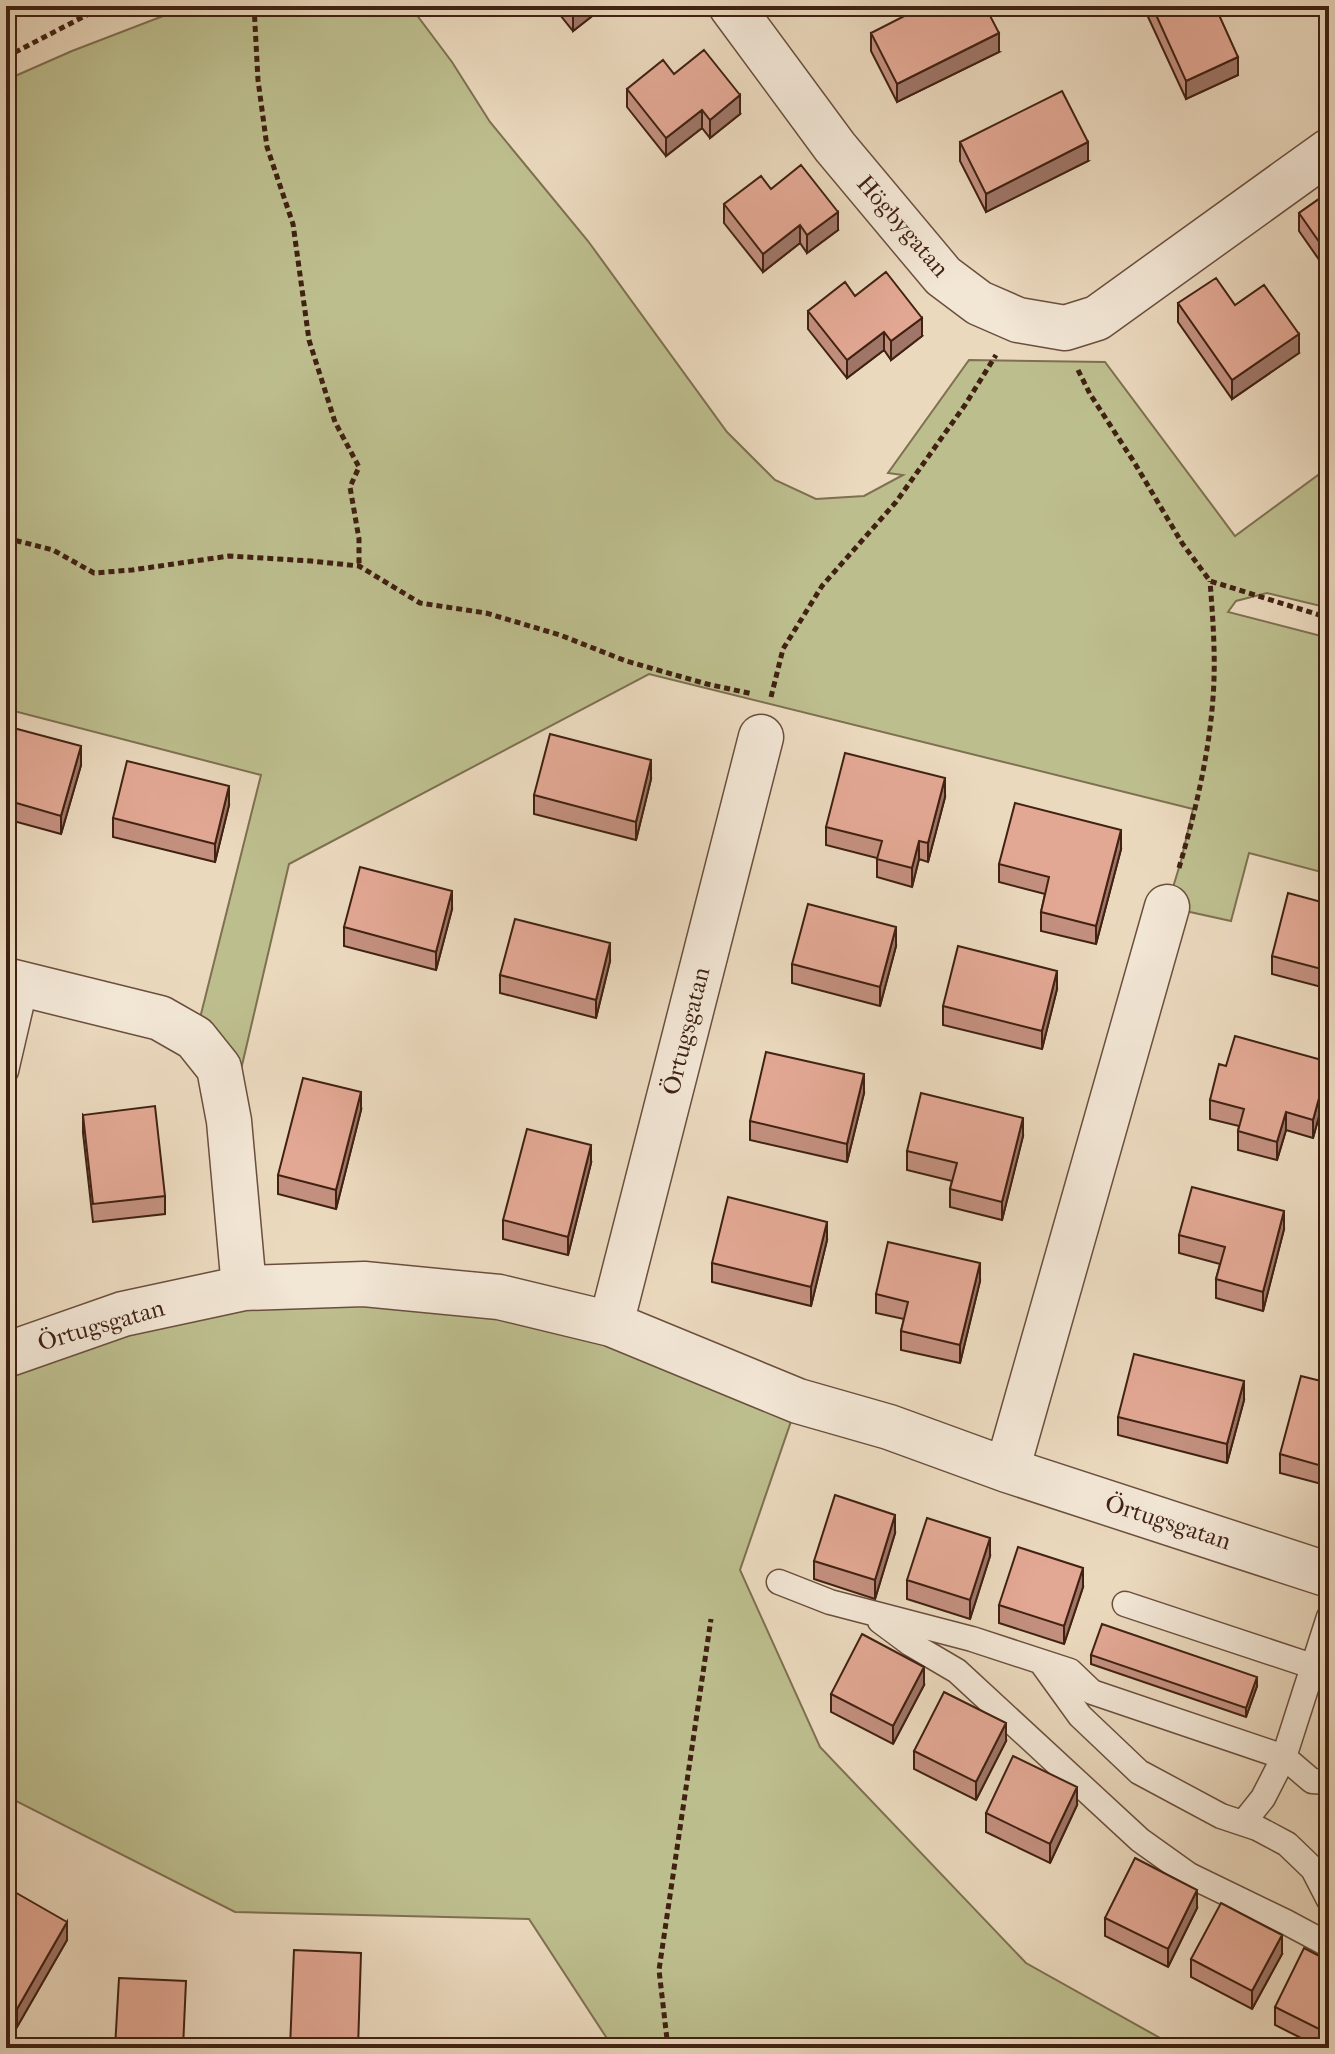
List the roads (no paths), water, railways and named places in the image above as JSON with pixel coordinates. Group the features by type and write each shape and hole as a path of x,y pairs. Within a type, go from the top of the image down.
{"street":[{"name":"Högbygatan","path":"731,6 835,147 943,276 979,303 1018,320 1065,328 1097,318 1329,151"},
{"name":"Örtugsgatan","path":"611,1324 767,712"},
{"path":"1007,1470 1167,907"},
{"path":"16,982 160,1018 195,1038 219,1068 229,1121 244,1288"},
{"name":"Örtugsgatan","path":"6,1355 123,1314 244,1288 364,1284 499,1297 611,1324 798,1401 889,1427 1007,1470 1329,1575"}],"lane":[{"path":"6,1071 16,982"},
{"path":"779,1582 830,1602 972,1639 1070,1671 1092,1692 1284,1757 1312,1781 1329,1782"},
{"path":"1125,1604 1312,1666"},
{"path":"869,1612 911,1644 957,1671 1140,1840 1189,1875 1329,1945"},
{"path":"1243,1823 1263,1798 1284,1757 1329,1617"},
{"path":"1041,1662 1080,1716 1139,1772 1221,1816 1257,1828 1287,1844 1313,1869 1329,1900"}]}
